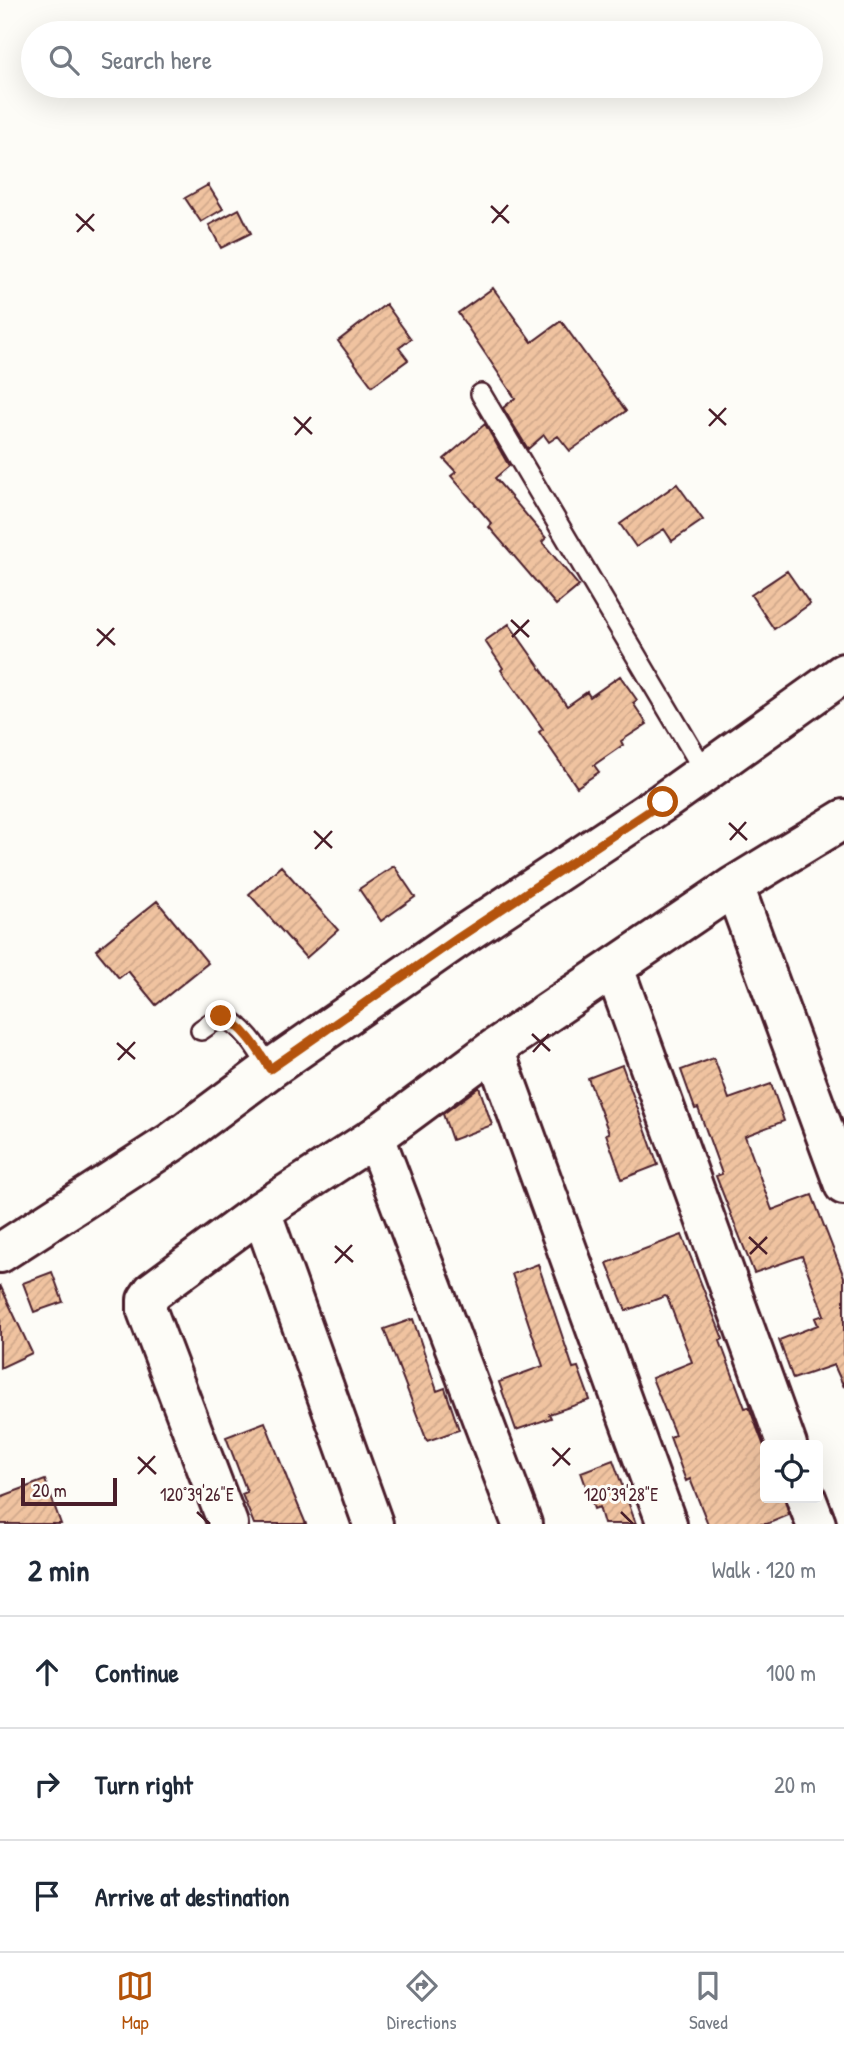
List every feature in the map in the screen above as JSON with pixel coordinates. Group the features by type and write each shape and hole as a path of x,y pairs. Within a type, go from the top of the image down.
{"street":[{"path":"0,1253 172,1142 270,1069 458,938 705,772 844,673"},
{"path":"228,1524 147,1311 147,1300 153,1291 261,1211 375,1137 494,1049 734,886 844,819"},
{"path":"734,886 844,1185"},
{"path":"614,968 785,1440"},
{"path":"494,1049 667,1524"},
{"path":"375,1137 522,1524"},
{"path":"261,1211 373,1524"},
{"path":"808,1503 816,1524"}],"lane":[{"path":"481,394 705,772"},
{"path":"201,1030 221,1016 233,1021 257,1047 270,1069"}],"building":[{"path":"208,185 223,209 201,222 185,198"},
{"path":"239,209 251,233 221,248 209,225"},
{"path":"493,288 532,342 561,321 626,411 570,451 558,436 549,442 544,435 528,449 503,408 515,398 458,313"},
{"path":"386,304 411,339 399,348 408,360 372,386 338,341"},
{"path":"485,424 509,466 495,478 546,538 542,542 579,586 556,605 489,527 492,524 451,476 456,472 444,459"},
{"path":"677,484 703,520 672,541 664,529 636,547 620,524"},
{"path":"787,571 810,604 774,629 751,595"},
{"path":"509,624 567,706 587,692 590,697 620,676 637,700 633,703 647,724 621,741 623,745 594,765 599,772 577,787 539,732 543,729 501,670 503,668 485,641"},
{"path":"281,866 338,930 306,958 249,894"},
{"path":"394,866 415,897 381,921 359,889"},
{"path":"157,901 208,963 156,1005 128,971 119,978 96,950"},
{"path":"714,1058 729,1099 771,1084 784,1121 745,1136 772,1210 812,1195 844,1277 844,1387 834,1365 793,1379 779,1340 818,1325 815,1318 824,1315 802,1256 754,1273 716,1176 722,1174 681,1070"},
{"path":"622,1065 658,1165 622,1179 606,1134 609,1133 588,1078"},
{"path":"479,1087 492,1125 452,1140 443,1114"},
{"path":"682,1235 723,1339 720,1341 745,1408 749,1407 762,1440 760,1503 786,1503 789,1515 767,1524 708,1524 690,1479 686,1481 670,1437 675,1435 652,1378 692,1362 667,1297 626,1311 607,1263"},
{"path":"538,1264 573,1368 578,1367 590,1400 549,1414 551,1418 516,1430 499,1382 543,1366 512,1274"},
{"path":"52,1272 63,1302 34,1312 23,1283"},
{"path":"0,1285 32,1353 0,1368"},
{"path":"413,1319 437,1391 445,1388 459,1430 427,1441 384,1329"},
{"path":"265,1422 306,1524 254,1524 242,1494 247,1492 226,1437"},
{"path":"613,1460 636,1524 604,1524 599,1507 594,1509 581,1472"},
{"path":"45,1480 61,1524 0,1524 0,1497"}],"route":[{"path":"221,1016 233,1021 257,1047 270,1069 458,938 663,802"}]}
